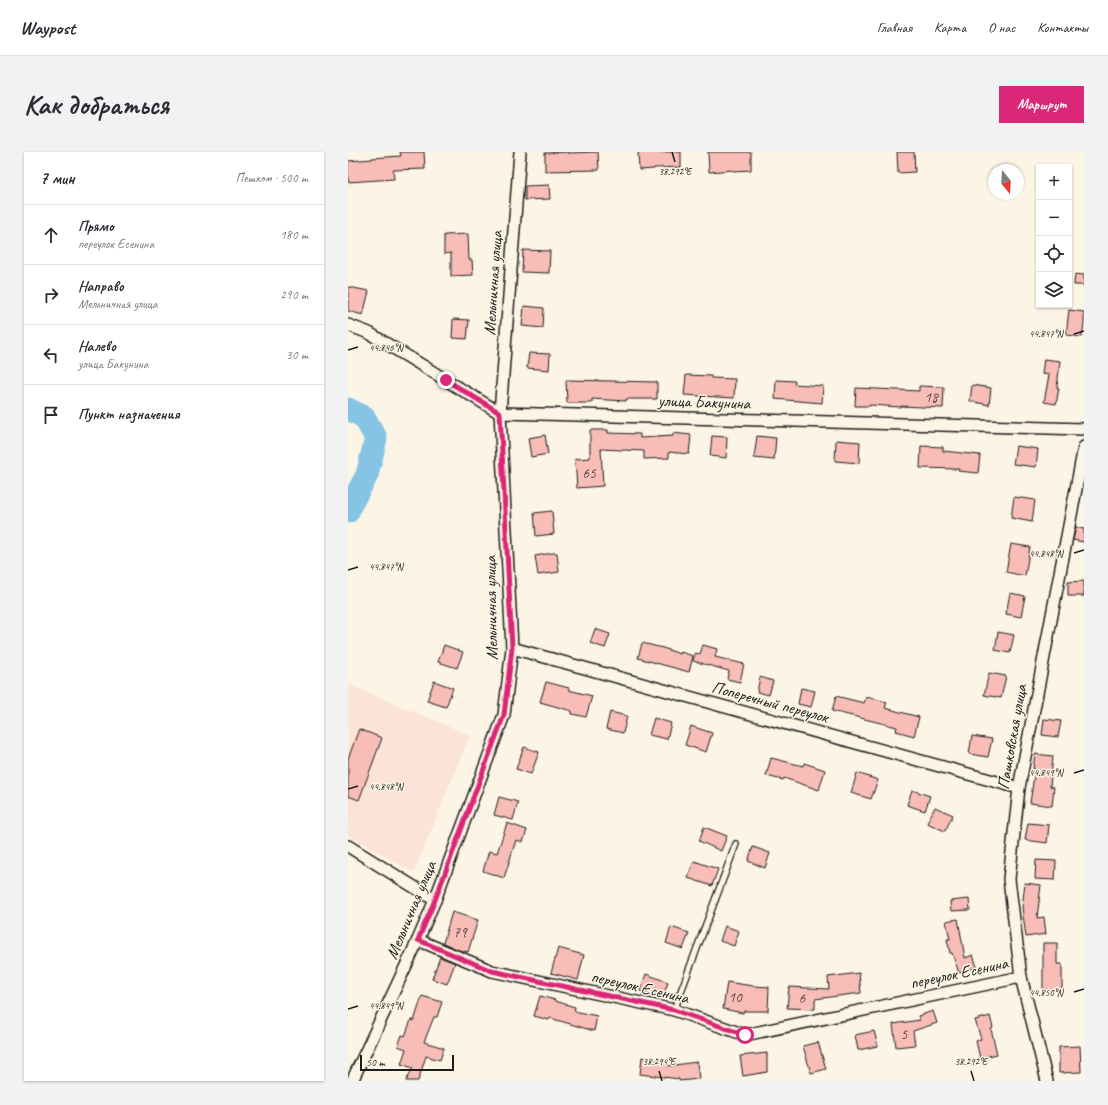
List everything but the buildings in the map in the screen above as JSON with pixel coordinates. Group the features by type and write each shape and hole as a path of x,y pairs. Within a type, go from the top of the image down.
{"street":[{"name":"Мельничная улица","path":"352,1081 418,940 435,900 504,715 512,648 500,413 520,152"},
{"name":"улица Бакунина","path":"348,325 369,333 500,413 1084,429"},
{"name":"Пашковская улица","path":"1048,1081 1021,977 1008,880 1019,788 1084,447"},
{"name":"Поперечный переулок","path":"512,648 1019,788"},
{"path":"348,846 435,900"},
{"name":"переулок Есенина","path":"418,940 492,971 674,1010 745,1035 1021,977"}],"lane":[{"path":"674,1010 736,844"}],"shaded area":[{"path":"348,684 470,735 414,873 348,835"}],"waterway":[{"path":"348,409 364,417 376,438 367,475 348,512"}],"route":[{"path":"446,380 500,413 512,648 504,715 435,900 418,940 492,971 674,1010 745,1035"}]}
